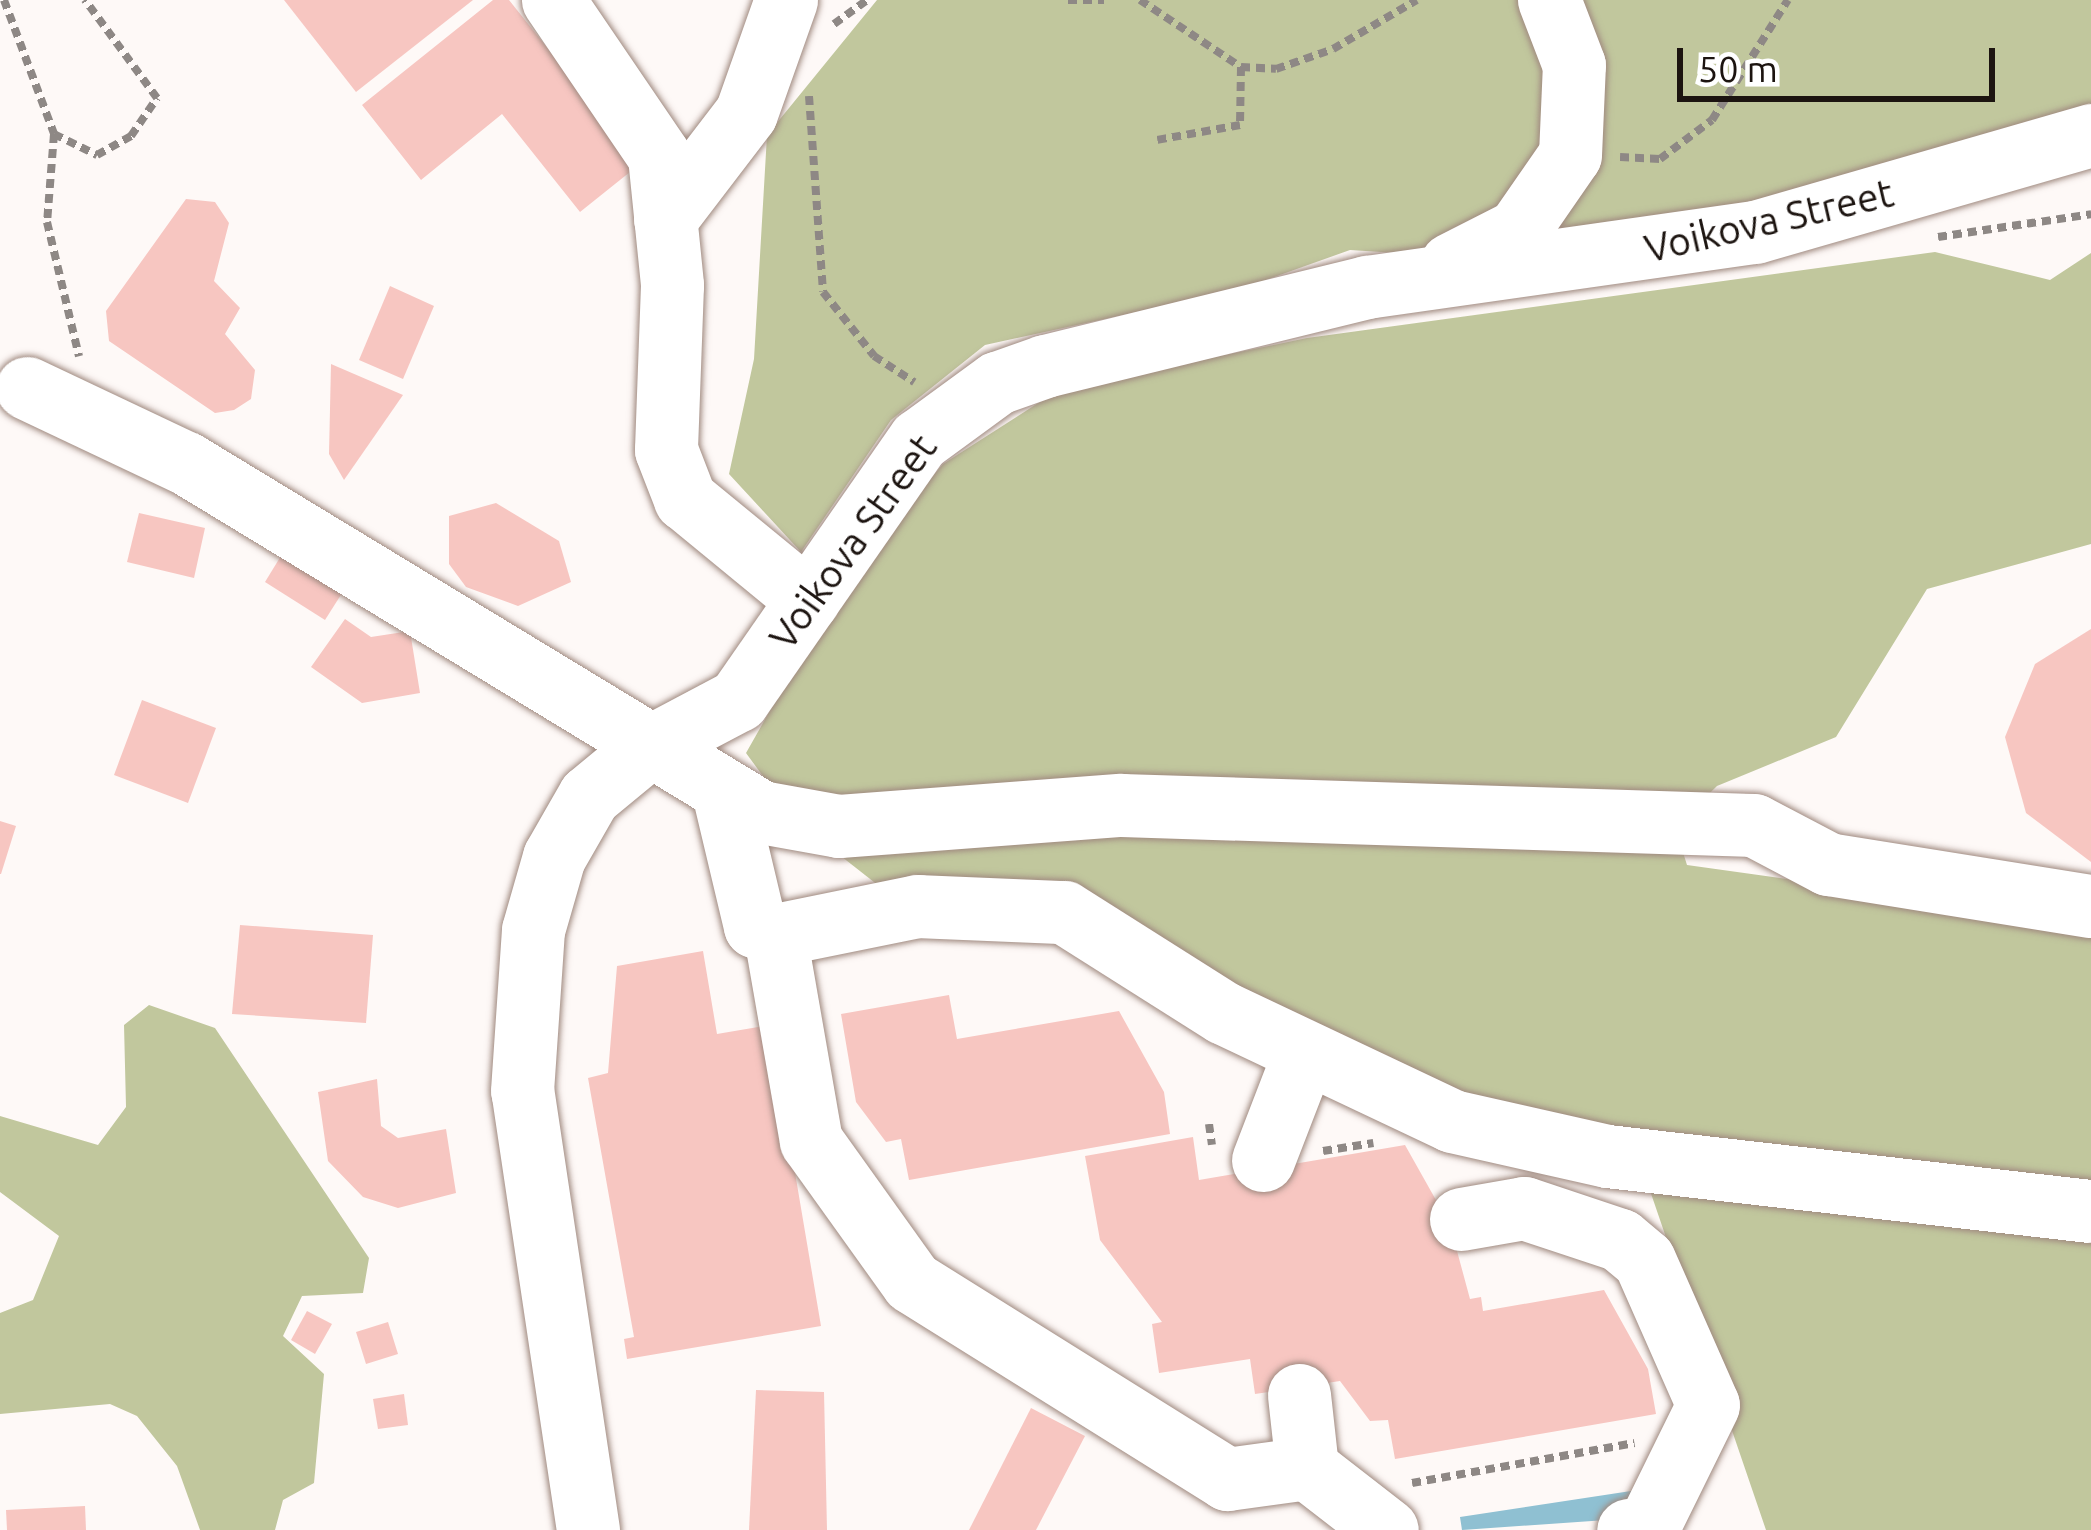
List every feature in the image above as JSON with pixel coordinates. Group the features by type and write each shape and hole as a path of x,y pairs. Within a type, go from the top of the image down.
{"street":[{"path":"553,0 659,156 665,219 666,450 685,500 808,600"},
{"path":"1414,282 1519,230 1570,155 1574,65 1549,0"},
{"path":"665,219 746,113 802,19"},
{"name":"Voikova Street","path":"588,1530 522,1091 533,930 554,857 589,796 647,748 738,700 919,440 952,412 1045,366 1414,282 1755,232 2091,134"},
{"path":"42,395 186,463 724,796 839,826 1120,806 1754,825 1828,864 2091,906"},
{"path":"724,796 755,926 775,934 918,906 1064,912 1304,1054 1452,1121 1607,1156 2091,1211"},
{"path":"775,934 811,1141 912,1282 1227,1480 1307,1468 1401,1518"},
{"path":"1263,1160 1304,1054"},
{"path":"1582,1227 1607,1156"},
{"path":"1461,1220 1524,1208 1582,1227 1644,1260 1708,1388 1648,1527 1628,1530"},
{"path":"1298,1395 1307,1468"}],"path":[{"path":"4,0 54,134 47,222 79,356 42,395"},
{"path":"54,134 97,154 131,136 157,98 85,0"},
{"path":"802,19 867,0"},
{"path":"1068,0 1104,0"},
{"path":"1140,0 1241,67 1276,69 1333,49 1417,0"},
{"path":"1570,155 1660,159 1754,70 1788,0"},
{"path":"1157,140 1240,125 1241,67"},
{"path":"808,88 824,292 874,356 952,412"},
{"path":"1209,1124 1215,1165 1388,1141"},
{"path":"1401,1518 1410,1484 1659,1438"}],"green space":[{"path":"877,0 2091,0 2091,121 1695,219 1459,257 1350,250 1238,290 985,345 891,420 801,552 729,474 754,359 767,135"},
{"path":"1935,252 2050,280 2091,253 2091,544 1927,589 1836,737 1717,786 1675,827 1687,865 2091,922 2091,1530 1766,1530 1631,1135 1420,1081 1302,1029 1060,888 879,886 795,820 746,753 842,583 943,464 1060,389 1307,338"},
{"path":"149,1005 215,1028 369,1258 363,1293 302,1296 283,1336 324,1374 314,1483 283,1500 275,1530 200,1530 177,1466 137,1416 110,1404 0,1414 0,1313 33,1300 59,1236 0,1192 0,1116 98,1145 126,1107 124,1025"}],"water":[{"path":"1631,1491 1635,1518 1462,1530 1460,1517"}],"building":[{"path":"284,0 473,0 356,92"},
{"path":"493,0 509,0 640,164 580,212 502,114 421,180 362,105"},
{"path":"186,199 215,202 229,223 214,281 240,308 225,334 255,370 251,399 234,410 215,413 109,341 106,311"},
{"path":"390,286 434,306 403,379 359,360"},
{"path":"331,364 403,395 344,480 329,454"},
{"path":"496,503 559,541 571,582 518,606 466,587 449,564 449,516"},
{"path":"139,513 205,528 194,578 127,562"},
{"path":"284,551 344,590 325,620 265,582"},
{"path":"345,619 371,637 410,631 420,693 362,703 311,667"},
{"path":"2091,629 2091,862 2026,813 2005,737 2035,664"},
{"path":"142,700 216,728 188,803 114,775"},
{"path":"0,821 16,826 1,874 0,874"},
{"path":"240,925 373,935 366,1023 232,1014"},
{"path":"703,951 717,1034 770,1025 821,1326 627,1359 624,1339 634,1337 588,1078 608,1073 617,966"},
{"path":"949,995 957,1039 1119,1011 1164,1092 1170,1134 909,1180 901,1139 886,1142 856,1102 841,1014"},
{"path":"377,1079 381,1126 398,1138 446,1129 456,1193 398,1208 363,1197 328,1161 318,1092"},
{"path":"1193,1137 1199,1180 1405,1145 1450,1225 1470,1299 1481,1297 1483,1311 1604,1290 1648,1369 1656,1414 1395,1459 1388,1420 1370,1421 1340,1381 1255,1394 1250,1359 1159,1373 1152,1324 1162,1322 1100,1240 1085,1156"},
{"path":"307,1311 332,1324 315,1354 291,1340"},
{"path":"388,1322 398,1354 366,1364 356,1332"},
{"path":"756,1390 824,1392 827,1530 749,1530"},
{"path":"404,1394 408,1425 378,1429 373,1399"},
{"path":"1031,1408 1085,1436 1036,1530 969,1530"},
{"path":"85,1506 86,1530 7,1530 6,1510"}]}
